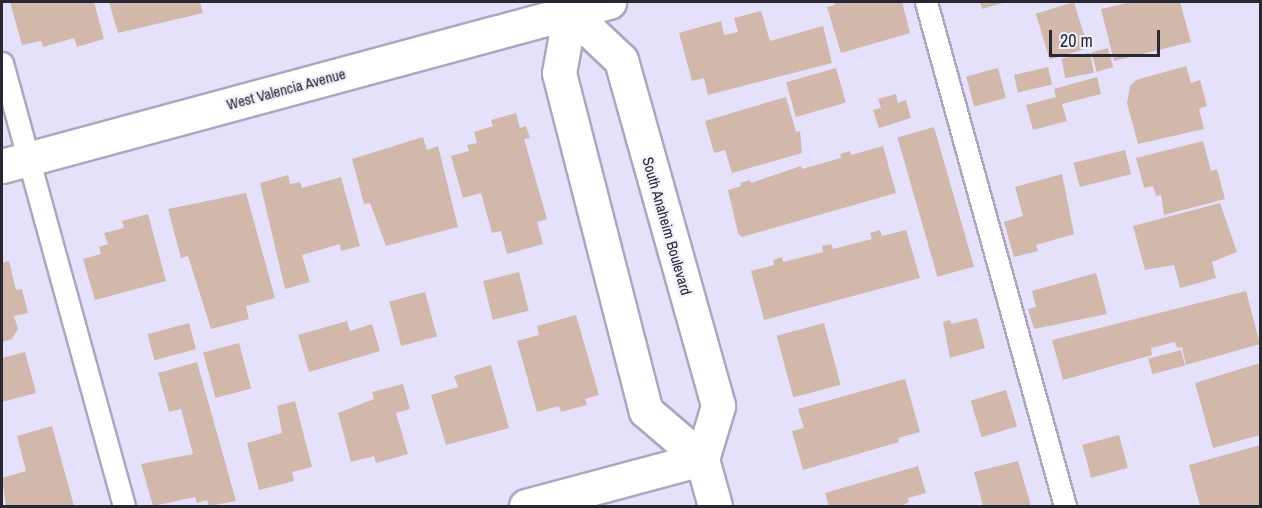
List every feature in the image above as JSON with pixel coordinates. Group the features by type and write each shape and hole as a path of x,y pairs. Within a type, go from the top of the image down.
{"main road":[{"name":"West Valencia Avenue","path":"15,163 568,7 609,2"},
{"path":"568,7 559,73 646,411 702,459 715,507"},
{"name":"South Anaheim Boulevard","path":"568,7 621,60 718,406 702,459"},
{"path":"526,507 702,459"}],"lane":[{"path":"926,2 1065,507"},
{"path":"2,63 15,163 124,507"}],"building":[{"path":"10,2 94,2 104,39 77,47 74,38 43,47 41,41 22,45"},
{"path":"109,2 200,2 203,13 118,33"},
{"path":"834,2 902,2 910,33 841,53 827,7 835,5"},
{"path":"980,2 1006,2 982,9"},
{"path":"1074,2 1088,48 1050,60 1036,14"},
{"path":"1131,2 1180,2 1191,42 1114,61 1101,9"},
{"path":"761,11 770,41 823,26 832,63 708,95 704,78 692,81 679,33 721,21 724,35 738,32 734,18"},
{"path":"1108,48 1113,67 1097,72 1092,52"},
{"path":"1090,53 1094,73 1065,78 1062,59"},
{"path":"1186,66 1191,83 1200,80 1207,106 1199,109 1204,129 1138,144 1127,103 1130,86 1136,80"},
{"path":"1048,67 1052,85 1018,92 1014,75"},
{"path":"836,68 846,103 796,117 786,82"},
{"path":"998,68 1006,98 974,106 966,77"},
{"path":"1097,77 1101,94 1062,104 1067,121 1033,130 1026,105 1056,97 1054,89"},
{"path":"896,94 898,103 906,100 911,118 879,128 873,110 881,108 878,99"},
{"path":"786,97 796,132 800,131 802,153 732,173 725,150 714,153 705,121"},
{"path":"516,113 520,128 526,126 530,138 524,139 547,219 537,222 543,244 507,254 501,231 492,233 481,193 463,198 451,156 469,151 467,145 477,143 474,132 493,126 491,120"},
{"path":"934,127 974,266 937,277 897,137"},
{"path":"423,137 427,150 438,146 458,227 386,246 370,203 364,204 352,159"},
{"path":"1203,141 1211,171 1217,169 1225,199 1164,215 1161,195 1156,196 1153,186 1144,188 1136,158"},
{"path":"883,146 896,193 742,237 738,233 728,190 750,180 751,183 801,166 802,169 841,158 840,154 850,151 851,155"},
{"path":"1125,150 1131,174 1080,187 1074,163"},
{"path":"1062,174 1074,234 1036,245 1038,251 1014,257 1004,222 1023,216 1015,187"},
{"path":"288,175 290,184 300,182 302,188 341,177 360,246 341,251 340,244 302,255 310,282 285,289 260,183"},
{"path":"246,193 275,298 246,306 249,319 211,329 188,256 181,258 168,209"},
{"path":"1220,203 1237,252 1212,262 1216,278 1180,288 1174,265 1145,270 1133,226"},
{"path":"148,214 166,281 95,300 83,259 101,254 99,247 108,244 104,233 124,228 122,221"},
{"path":"880,230 882,236 906,230 920,278 764,320 751,271 774,265 773,260 782,257 783,262 823,252 822,246 831,244 833,249 872,239 870,233"},
{"path":"9,261 16,290 22,289 28,313 14,316 18,329 12,339 2,342 2,263"},
{"path":"519,272 529,311 493,320 483,281"},
{"path":"1096,273 1107,314 1034,329 1028,309 1036,307 1032,291"},
{"path":"1246,291 1260,344 1186,365 1182,347 1177,348 1175,342 1151,348 1152,355 1063,380 1052,340"},
{"path":"425,292 437,336 401,346 389,302"},
{"path":"576,315 599,395 585,399 587,405 561,412 559,406 537,412 517,341 539,335 537,326"},
{"path":"977,318 985,348 950,358 943,322 950,320 951,324"},
{"path":"347,321 350,331 372,324 380,351 309,372 298,335"},
{"path":"189,323 196,349 154,360 147,334"},
{"path":"824,323 841,385 793,398 777,336"},
{"path":"239,343 251,388 215,398 203,353"},
{"path":"1181,350 1185,365 1152,374 1148,359"},
{"path":"25,352 36,393 2,402 2,358"},
{"path":"197,362 236,501 209,506 207,500 197,503 195,497 153,506 141,464 193,454 181,409 169,412 158,373"},
{"path":"1260,363 1260,435 1213,448 1195,383"},
{"path":"491,365 509,428 446,445 431,395 458,387 454,376"},
{"path":"905,379 920,432 898,438 899,442 803,470 792,431 804,428 798,409"},
{"path":"403,384 410,409 396,413 408,454 376,463 374,456 351,462 338,413 374,399 372,392"},
{"path":"1006,390 1017,426 982,437 971,401"},
{"path":"295,401 312,467 292,472 294,481 259,490 247,443 282,433 277,406"},
{"path":"52,426 74,506 6,506 2,478 26,471 17,436"},
{"path":"1119,435 1128,468 1091,478 1082,445"},
{"path":"1260,445 1260,506 1200,506 1189,465"},
{"path":"1018,461 1031,506 983,506 974,472"},
{"path":"918,466 926,493 908,498 909,502 902,506 829,506 825,493"}]}
